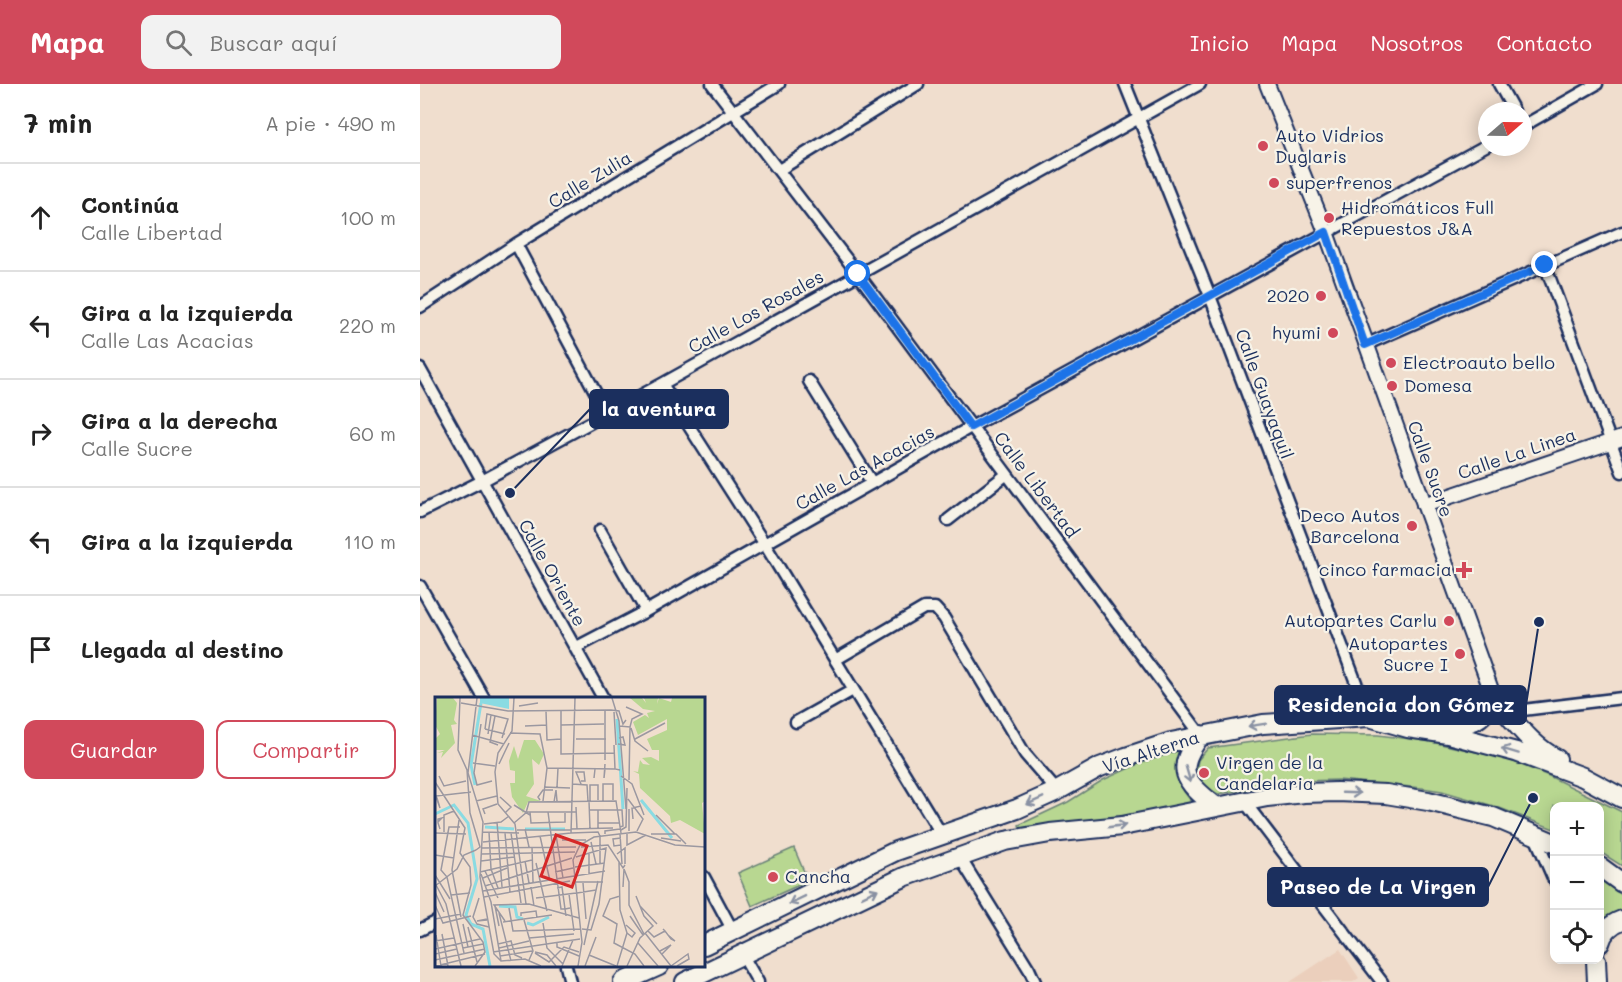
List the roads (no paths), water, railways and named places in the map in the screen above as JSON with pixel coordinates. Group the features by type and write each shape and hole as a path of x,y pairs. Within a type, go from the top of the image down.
{"highway":[{"path":"1408,728 1467,724 1500,705 1541,751 1567,763 1583,777"},
{"name":"Vía Alterna","path":"705,945 896,851 996,817 1057,791 1075,780 1126,757 1171,742 1263,724 1369,717 1516,752 1583,777 1622,798"},
{"path":"1201,735 1187,756 1186,776 1197,792 1215,806"},
{"path":"685,982 904,877 1005,841 1050,833 1122,826 1244,801 1304,793 1386,794 1455,806 1493,817 1550,841"},
{"path":"1604,870 1622,883"},
{"path":"1604,934 1613,923 1622,920"},
{"path":"1596,964 1597,982"},
{"path":"623,982 657,967"}],"street":[{"name":"Calle Libertad","path":"712,84 858,274 1201,735"},
{"name":"Calle Zulia","path":"420,307 516,244 779,84"},
{"path":"779,171 918,84"},
{"name":"Calle Guayaquil","path":"1125,84 1210,296 1369,717"},
{"name":"Calle Los Rosales","path":"420,512 662,384 1200,84"},
{"name":"Calle Sucre","path":"1267,84 1326,232 1365,345 1500,705"},
{"path":"1499,84 1509,102"},
{"path":"1532,121 1597,84"},
{"name":"Calle Las Acacias","path":"575,648 646,611 971,427 1478,150"},
{"path":"1365,345 1622,232"},
{"path":"516,244 606,412"},
{"path":"1545,265 1617,439 1622,472"},
{"name":"Calle Oriente","path":"420,369 602,697"},
{"path":"809,381 872,483"},
{"path":"662,384 764,543 942,835"},
{"name":"Calle La Linea","path":"1424,505 1617,439"},
{"path":"948,520 1007,474"},
{"path":"600,530 646,611"},
{"path":"420,586 483,697"},
{"path":"834,660 924,608 935,608 944,618 1026,754 1057,791"},
{"path":"796,722 853,690"},
{"path":"1500,705 1622,698"},
{"path":"1244,801 1382,982"},
{"path":"1534,834 1550,871"},
{"path":"959,856 1035,982"},
{"path":"705,879 733,931"},
{"path":"420,930 435,922"},
{"path":"743,956 758,982"},
{"path":"1589,964 1597,982"},
{"path":"566,967 570,982"}],"place":[{"name":"Auto Vidrios Duglaris","path":"1263,146"},
{"name":"superfrenos","path":"1274,183"},
{"name":"Hidromáticos Full Repuestos J&A","path":"1329,218"},
{"name":"2020","path":"1321,296"},
{"name":"hyumi","path":"1333,333"},
{"name":"Electroauto bello","path":"1391,363"},
{"name":"Domesa","path":"1392,386"},
{"name":"la aventura","path":"510,493"},
{"name":"Deco Autos Barcelona","path":"1412,526"},
{"name":"cinco farmacia","path":"1464,570"},
{"name":"Autopartes Carlu","path":"1449,621"},
{"name":"Residencia don Gómez","path":"1539,622"},
{"name":"Autopartes Sucre I","path":"1460,654"},
{"name":"Virgen de la Candelaria","path":"1204,773"},
{"name":"Paseo de La Virgen","path":"1533,798"},
{"name":"Cancha","path":"773,877"}]}
